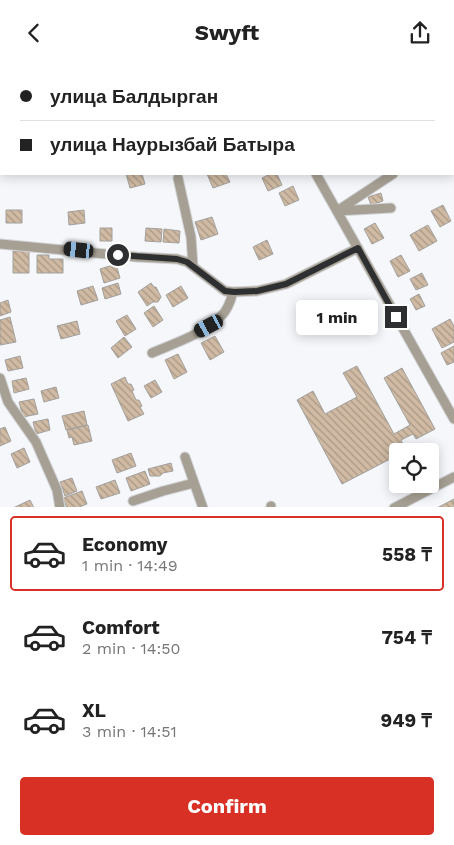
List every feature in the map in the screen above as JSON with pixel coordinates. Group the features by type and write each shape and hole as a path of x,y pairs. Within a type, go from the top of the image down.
{"street":[{"path":"317,175 454,419"},
{"path":"336,211 391,175"},
{"path":"178,178 190,237 192,266"},
{"path":"336,211 391,208"},
{"path":"0,244 177,259 187,262 225,291 234,292 257,291 286,284 358,248"},
{"path":"152,353 209,326 222,316 234,292"},
{"path":"0,378 8,402 36,442 57,490 60,507"},
{"path":"185,457 203,507"},
{"path":"394,507 454,477"},
{"path":"133,501 194,483"}],"building":[{"path":"126,175 142,175 145,184 130,188"},
{"path":"207,175 226,175 230,182 213,188"},
{"path":"268,175 277,175 282,185 268,191 262,178"},
{"path":"293,186 299,200 285,206 279,193"},
{"path":"381,193 383,201 371,205 368,197"},
{"path":"443,205 451,221 440,227 431,211"},
{"path":"6,210 22,210 22,223 6,223"},
{"path":"84,210 85,223 69,225 68,212"},
{"path":"212,217 218,234 201,240 195,222"},
{"path":"375,223 384,238 372,244 364,229"},
{"path":"428,225 437,241 419,251 410,235"},
{"path":"100,228 112,228 112,241 100,241"},
{"path":"146,228 162,229 161,242 145,241"},
{"path":"164,229 180,231 179,243 163,242"},
{"path":"267,240 273,254 259,260 253,247"},
{"path":"13,251 29,251 29,273 13,273"},
{"path":"37,255 49,255 49,259 63,259 63,273 37,273"},
{"path":"401,255 410,271 398,277 390,261"},
{"path":"116,264 120,278 104,283 100,269"},
{"path":"422,273 428,285 416,290 410,279"},
{"path":"118,283 121,294 105,299 102,288"},
{"path":"151,283 156,287 161,297 158,302 153,302 147,306 138,292"},
{"path":"93,286 98,300 81,305 77,291"},
{"path":"181,286 188,298 173,307 166,295"},
{"path":"419,294 425,306 416,310 410,299"},
{"path":"8,300 11,312 0,316 0,303"},
{"path":"154,306 163,320 153,327 144,313"},
{"path":"127,315 136,329 125,336 116,321"},
{"path":"10,317 16,342 0,345 0,320"},
{"path":"450,319 454,326 454,342 442,348 432,329"},
{"path":"77,321 80,334 61,339 57,326"},
{"path":"215,336 224,352 210,360 201,343"},
{"path":"124,337 132,347 118,358 111,348"},
{"path":"454,346 454,362 447,365 441,353"},
{"path":"178,354 187,372 174,379 165,360"},
{"path":"20,356 23,368 8,371 5,360"},
{"path":"357,366 394,434 410,425 384,378 402,368 435,429 416,439 413,434 401,440 402,443 389,443 389,460 342,484 297,400 313,391 325,414 357,397 343,373"},
{"path":"125,377 128,384 131,384 134,390 132,391 136,400 139,400 144,414 128,421 111,384"},
{"path":"26,378 29,389 14,393 12,381"},
{"path":"155,380 162,392 151,398 144,386"},
{"path":"56,387 59,398 44,402 41,391"},
{"path":"34,399 38,414 23,417 19,402"},
{"path":"84,411 87,425 66,430 62,416"},
{"path":"48,419 50,430 36,434 33,422"},
{"path":"88,425 92,441 74,445 72,437 69,438 67,430"},
{"path":"5,427 11,441 0,446 0,429"},
{"path":"24,448 30,462 17,468 11,454"},
{"path":"131,453 136,466 117,473 112,460"},
{"path":"171,463 173,471 163,473 160,476 150,476 148,469"},
{"path":"145,471 150,484 131,491 126,478"},
{"path":"72,478 77,491 65,496 60,482"},
{"path":"115,480 120,493 101,499 96,487"},
{"path":"82,491 87,504 80,507 67,507 63,498"},
{"path":"454,499 454,507 439,507"},
{"path":"30,500 34,507 15,507"}],"route":[{"path":"118,255 177,259 187,262 225,291 234,292 257,291 286,284 358,248 396,317"}]}
